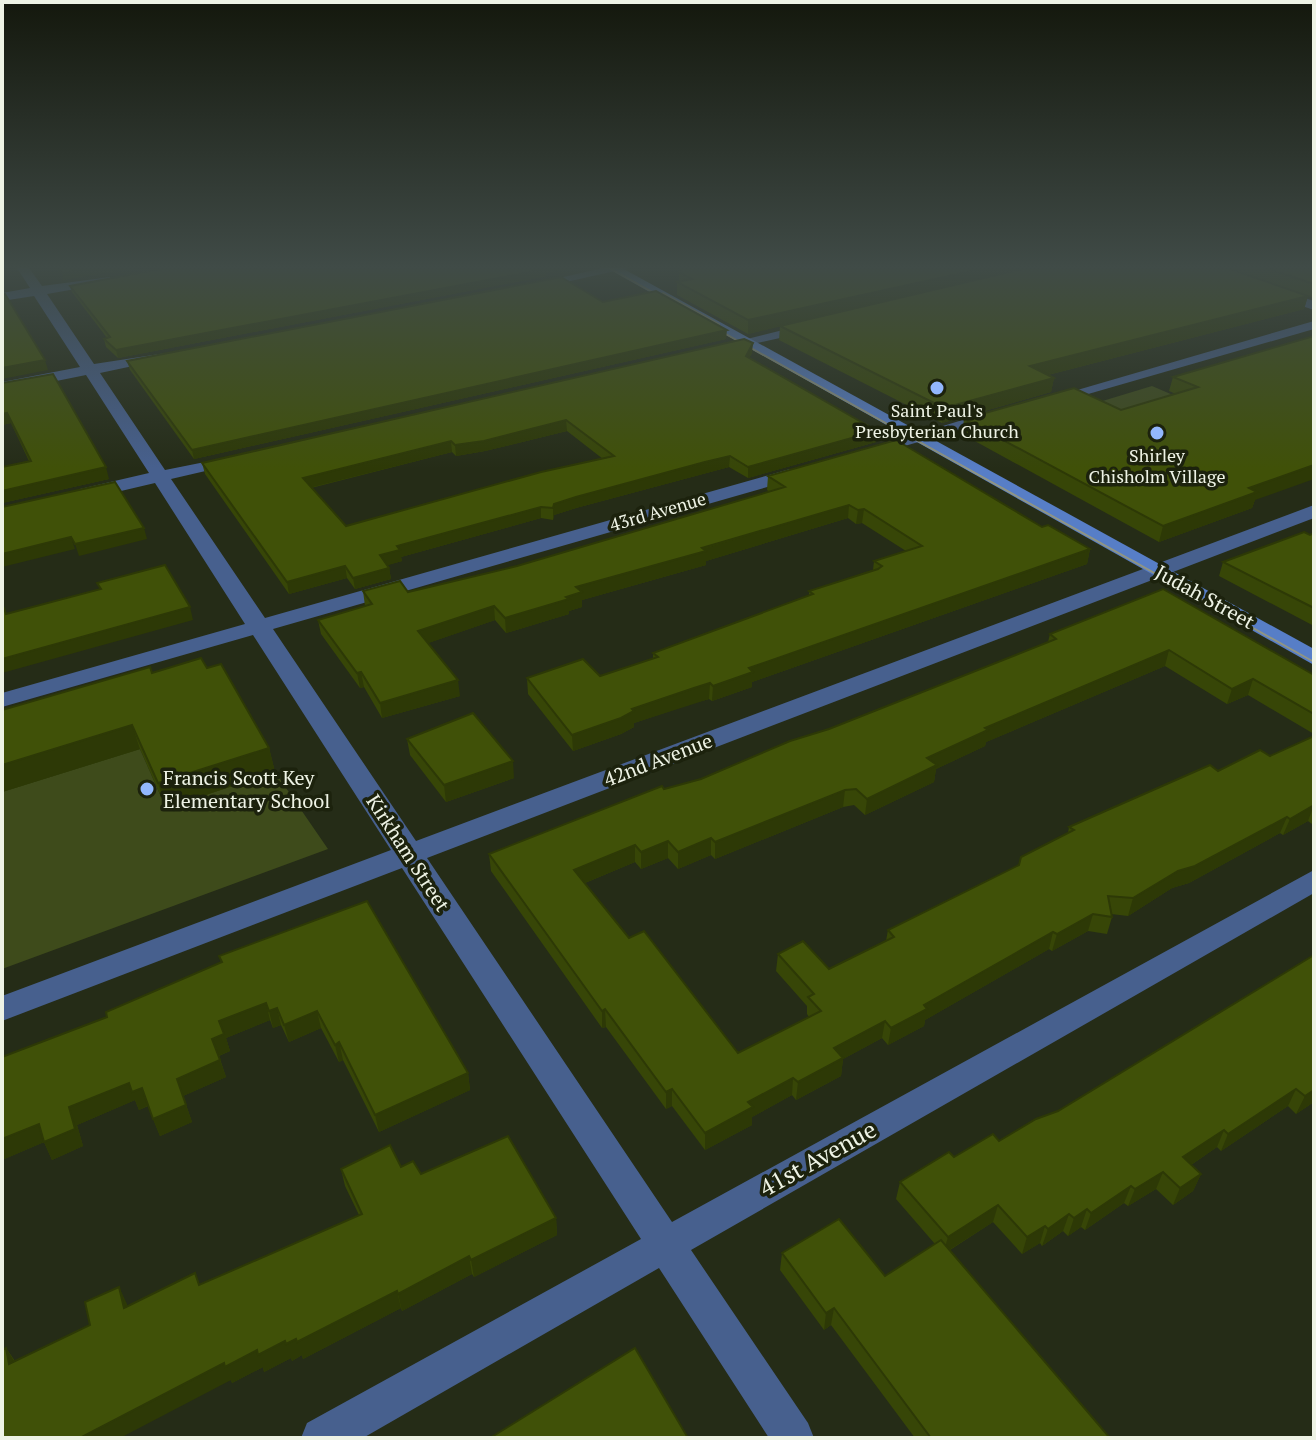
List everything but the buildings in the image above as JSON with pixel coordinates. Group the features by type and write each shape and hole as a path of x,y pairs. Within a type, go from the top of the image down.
{"street":[{"name":"Kirkham Street","path":"67,335 793,1438"},
{"name":"Judah Street","path":"734,335 791,367 795,379 882,432 918,438 1314,658"},
{"path":"701,352 774,335"},
{"path":"846,459 1278,335"},
{"path":"2,387 176,354"},
{"path":"72,496 252,455"},
{"name":"43rd Avenue","path":"2,700 815,467"},
{"name":"42nd Avenue","path":"2,1009 1314,511"},
{"name":"41st Avenue","path":"322,1438 1314,880"}],"green space":[{"path":"1152,386 1187,401 1120,422 1086,406"},
{"name":"Francis Scott Key Elementary School","path":"140,749 166,808 275,772 328,849 2,969 2,792"}],"tram line":[{"path":"728,335 1314,662"}],"place":[{"name":"Saint Paul's Presbyterian Church","path":"937,388"},
{"name":"Shirley Chisholm Village","path":"1157,433"},
{"name":"Francis Scott Key Elementary School","path":"147,789"}]}
